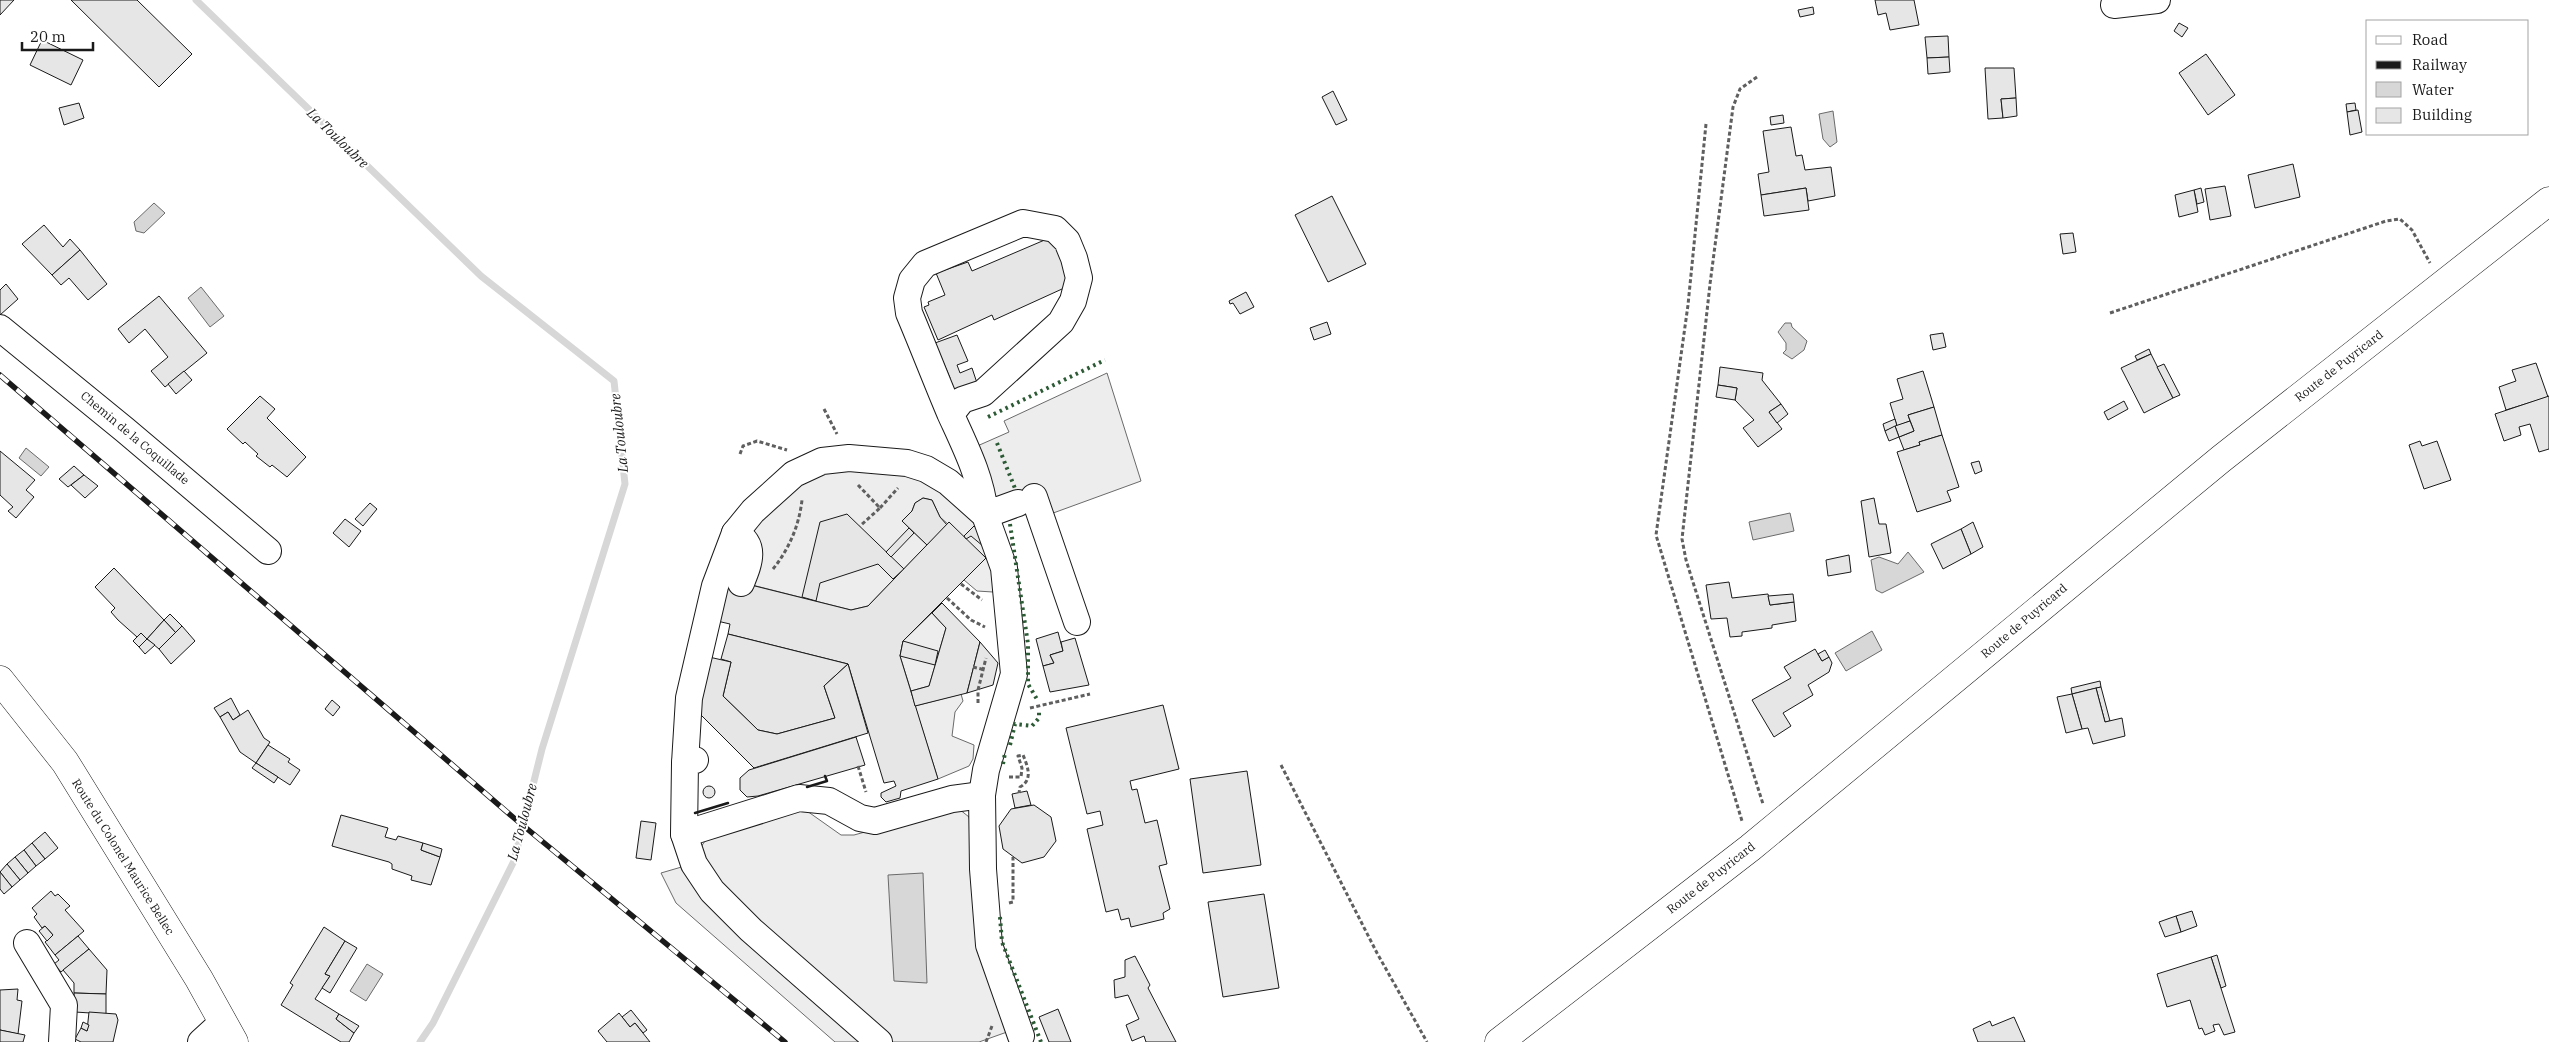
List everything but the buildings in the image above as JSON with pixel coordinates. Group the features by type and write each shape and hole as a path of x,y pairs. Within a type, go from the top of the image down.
{"main road":[{"name":"Route de Puyricard","path":"1500,1042 1772,831 2221,459 2549,201"},
{"name":"Route du Colonel Maurice Bellec","path":"0,680 65,762 229,1032"}],"street":[{"path":"2114,6 2157,0"},
{"path":"951,414 962,400 982,393 1061,322 1073,301 1079,278 1067,241 1055,230 1023,223 925,264 912,280 907,298 909,313 983,491 986,515 1004,568 1014,674 984,783 983,869 989,945 1016,1040"},
{"name":"Chemin de la Coquillade","path":"0,328 125,430 268,551"},
{"path":"879,1042 751,930 712,891 694,864 684,834 695,724 689,698 718,577 735,533 772,492 802,470 822,461 849,458 907,463 926,469 948,482 986,515"},
{"path":"986,515 1026,500 1077,622"},
{"path":"735,533 743,537 750,548 744,577"},
{"path":"684,834 799,798 829,801 860,818 875,822 952,799 984,783"},
{"path":"27,943 64,1005 62,1042"},
{"path":"201,1042 229,1032"}],"path":[{"path":"1757,77 1740,89 1733,108 1710,284 1682,539 1686,560 1772,831"},
{"path":"1706,124 1688,305 1656,536 1750,848"},
{"path":"2110,313 2386,221 2400,219 2412,230 2442,285"},
{"path":"740,454 743,446 757,440 796,453 802,470 802,503 788,550 766,576 744,577"},
{"path":"853,481 880,508 860,526"},
{"path":"961,584 990,605"},
{"path":"947,598 971,620 992,631"},
{"path":"973,667 984,669 978,690"},
{"path":"1022,704 1031,708 1049,702 1090,694"},
{"path":"984,783 1021,777 1022,768 1018,756 1020,753 1023,755 1029,775 1026,784 1020,788 1020,793"},
{"path":"1281,765 1378,953 1427,1042"}],"shaded area":[{"path":"1107,373 1141,481 1045,516 996,503 975,447 1009,432 1004,421"},
{"path":"845,464 933,480 991,538 993,592 977,591 964,580 986,558 940,517 932,500 923,498 915,503 912,511 902,521 927,545 868,606 851,610 752,585 759,558 754,531 771,498"},
{"path":"932,613 946,628 929,686 911,691 900,656 903,641"},
{"path":"961,694 963,701 955,712 952,736 974,745 973,759 969,766 938,779 915,706"},
{"path":"793,808 807,811 841,835 854,835 945,810 959,809 969,817 1007,1032 979,1042 835,1042 676,903 661,873 702,861 699,850 707,838"}],"water":[{"path":"1833,111 1837,142 1830,147 1823,139 1819,114"},
{"path":"154,203 165,213 144,233 136,231 134,222"},
{"path":"201,287 224,316 210,327 188,298"},
{"path":"1785,323 1791,323 1792,327 1807,341 1804,350 1792,359 1783,353 1786,350 1786,343 1778,332"},
{"path":"26,448 49,467 41,476 19,458"},
{"path":"1790,513 1794,531 1753,540 1749,522"},
{"path":"1908,552 1924,572 1882,593 1876,590 1871,560 1879,557 1898,564"},
{"path":"1872,631 1882,650 1846,671 1835,653"},
{"path":"923,873 927,983 894,981 888,875"},
{"path":"367,964 383,974 366,1001 350,991"}],"waterway":[{"name":"La Touloubre","path":"196,0 481,276 614,381 625,484 542,749 514,861 433,1023 420,1042"}],"railway":[{"path":"0,375 514,818 785,1042"}],"hedge":[{"path":"988,417 1105,360"},
{"path":"997,443 1016,491"},
{"path":"1010,524 1028,644 1028,684 1038,701"},
{"path":"1010,745 1015,724 1032,726 1039,718 1039,710"},
{"path":"1003,764 1005,753"},
{"path":"1000,917 1002,942 1041,1042"}],"wall":[{"path":"807,787 827,781 825,776"},
{"path":"695,813 728,803"}]}
